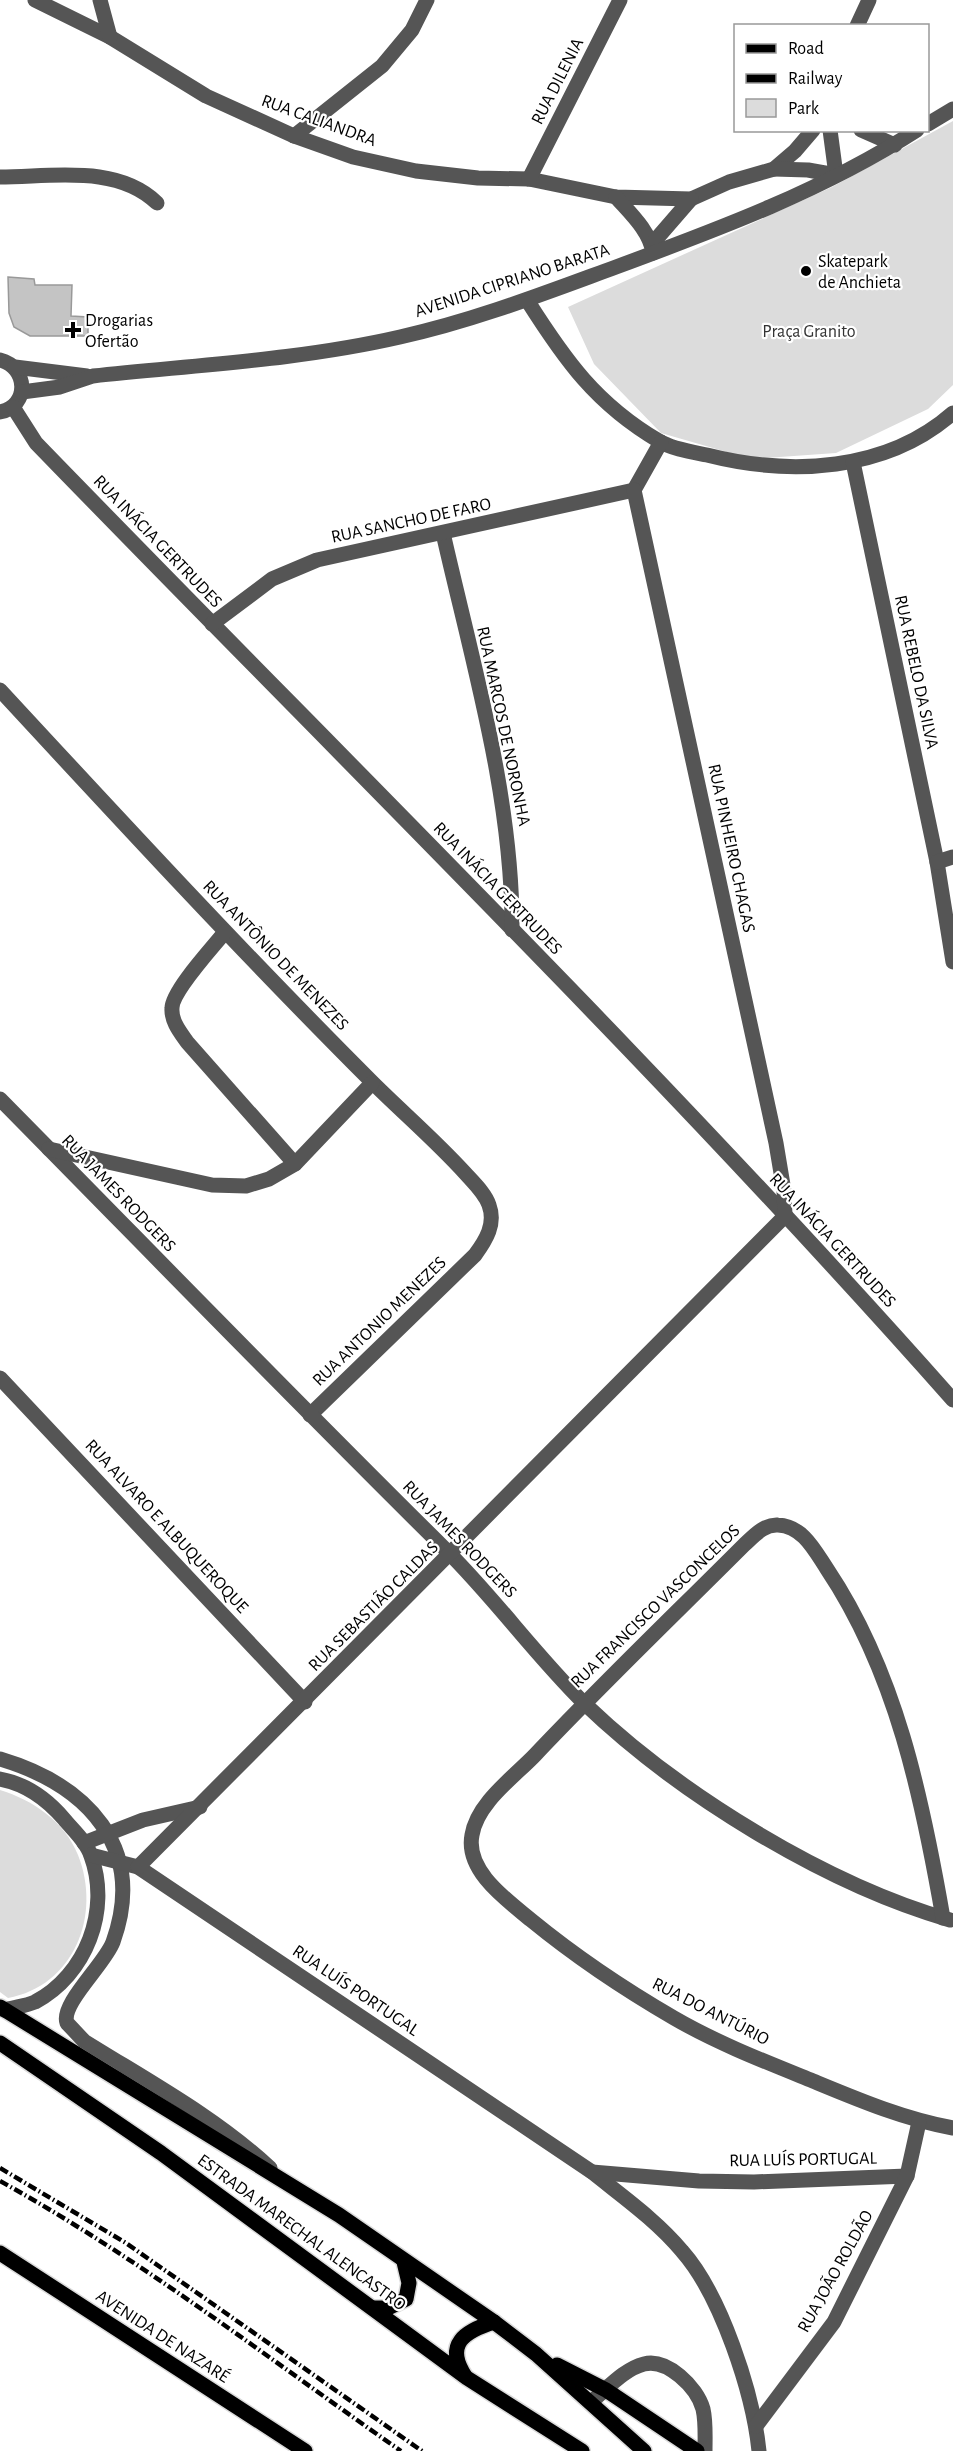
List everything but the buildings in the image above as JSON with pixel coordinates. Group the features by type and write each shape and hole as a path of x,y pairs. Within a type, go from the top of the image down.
{"main road":[{"name":"ESTRADA MARECHAL ALENCASTRO","path":"2,2009 154,2104 284,2181 494,2322 536,2354 644,2451"},
{"name":"ESTRADA MARECHAL ALENCASTRO","path":"0,2043 161,2153 467,2378 582,2451"},
{"name":"AVENIDA DE NAZARÉ","path":"0,2253 305,2451"},
{"path":"374,2308 388,2308 406,2299 409,2283 404,2262"},
{"path":"467,2378 457,2360 456,2348 462,2338 474,2328 494,2322"},
{"path":"536,2354 606,2390 697,2451"}],"street":[{"name":"RUA CALIANDRA","path":"35,0 110,36 206,96 294,136 353,156 416,171 478,178 530,179 616,198 691,200"},
{"path":"100,0 110,36"},
{"path":"294,136 382,66 412,30 427,0"},
{"name":"RUA DILENIA","path":"530,179 620,0"},
{"path":"858,24 868,0"},
{"path":"929,123 953,109"},
{"name":"RUA CALIANDRA","path":"774,169 795,151 811,132"},
{"path":"830,132 836,176"},
{"path":"866,132 895,145"},
{"name":"AVENIDA CIPRIANO BARATA","path":"22,392 60,387 93,376 325,351 401,337 527,300 653,248 752,214 836,176 895,145 914,132"},
{"name":"RUA CALIANDRA","path":"653,248 691,200 729,182 774,169 808,170 836,176"},
{"path":"0,177 103,177 124,181 144,190 157,203"},
{"path":"616,198 632,214 653,248"},
{"path":"527,300 565,359 584,383 623,416 661,442 740,464 776,468 817,467 853,462 884,453 912,440 940,425 953,413"},
{"name":"AVENIDA CIPRIANO BARATA","path":"0,360 15,367 93,376"},
{"path":"5,413 22,392 20,375 15,367"},
{"name":"RUA INÁCIA GERTRUDES","path":"5,413 512,930 785,1216 953,1400"},
{"path":"634,490 661,442"},
{"name":"RUA REBELO DA SILVA","path":"853,462 937,862 953,962"},
{"name":"RUA SANCHO DE FARO","path":"212,624 272,579 317,560 634,490"},
{"name":"RUA PINHEIRO CHAGAS","path":"634,490 776,1143 784,1191 785,1216"},
{"name":"RUA MARCOS DE NORONHA","path":"442,533 500,791 511,864 512,930"},
{"name":"RUA ANTÔNIO DE MENEZES","path":"0,690 225,932 372,1083 442,1147 485,1197 489,1205 491,1221 487,1238 475,1255"},
{"path":"937,862 953,857"},
{"path":"225,932 178,992 171,1007 176,1024 187,1042 295,1164"},
{"path":"49,1149 212,1185 246,1186 269,1179 295,1164 372,1083"},
{"name":"RUA JAMES RODGERS","path":"0,1099 310,1415 451,1554 584,1702 639,1752 706,1799 793,1853 878,1895 948,1919"},
{"name":"RUA SEBASTIÃO CALDAS","path":"138,1867 305,1702 785,1216"},
{"name":"RUA ANTONIO MENEZES","path":"310,1415 475,1255"},
{"name":"RUA ALVARO E ALBUQUEROQUE","path":"0,1378 305,1702"},
{"name":"RUA FRANCISCO VASCONCELOS","path":"482,1873 472,1856 472,1835 482,1810 584,1702 764,1528 778,1525 801,1534 846,1597 875,1659 907,1744 948,1919"},
{"path":"0,1760 45,1776 67,1789 89,1808 107,1833 120,1861"},
{"path":"0,1779 30,1788 51,1804 88,1849 98,1891 97,1914 84,1952 73,1970 56,1988 33,2003 2,2009"},
{"path":"88,1849 107,1833 161,1814 200,1807"},
{"name":"RUA LUÍS PORTUGAL","path":"88,1849 138,1867 592,2172 659,2226 684,2253 709,2291 741,2372 756,2426 759,2451"},
{"name":"ESTRADA MARECHAL ALENCASTRO","path":"120,1861 123,1888 113,1942 100,1966 67,2008 67,2023 84,2041 219,2126 284,2181"},
{"name":"RUA DO ANTÚRIO","path":"482,1873 510,1902 549,1935 675,2019 747,2054 919,2122 953,2128"},
{"name":"RUA JOÃO ROLDÃO","path":"756,2426 834,2322 908,2176 919,2122"},
{"name":"RUA LUÍS PORTUGAL","path":"592,2172 699,2181 754,2182 908,2176"},
{"path":"591,2402 628,2371 643,2364 656,2362 668,2367 696,2394 702,2407 705,2451"}],"green space":[{"name":"Praça Granito","path":"953,121 953,385 928,409 836,453 751,459 661,433 594,364 568,307 832,187"},
{"path":"0,1790 36,1806 65,1832 78,1855 85,1878 86,1901 84,1923 77,1945 65,1963 50,1979 31,1991 8,1998 0,1992"}],"railway":[{"path":"0,2168 126,2243 422,2451"},
{"path":"0,2181 104,2243 154,2276 401,2451"}],"place":[{"name":"Skatepark de Anchieta","path":"806,271"},
{"name":"Drogarias Ofertão","path":"73,330"}]}
